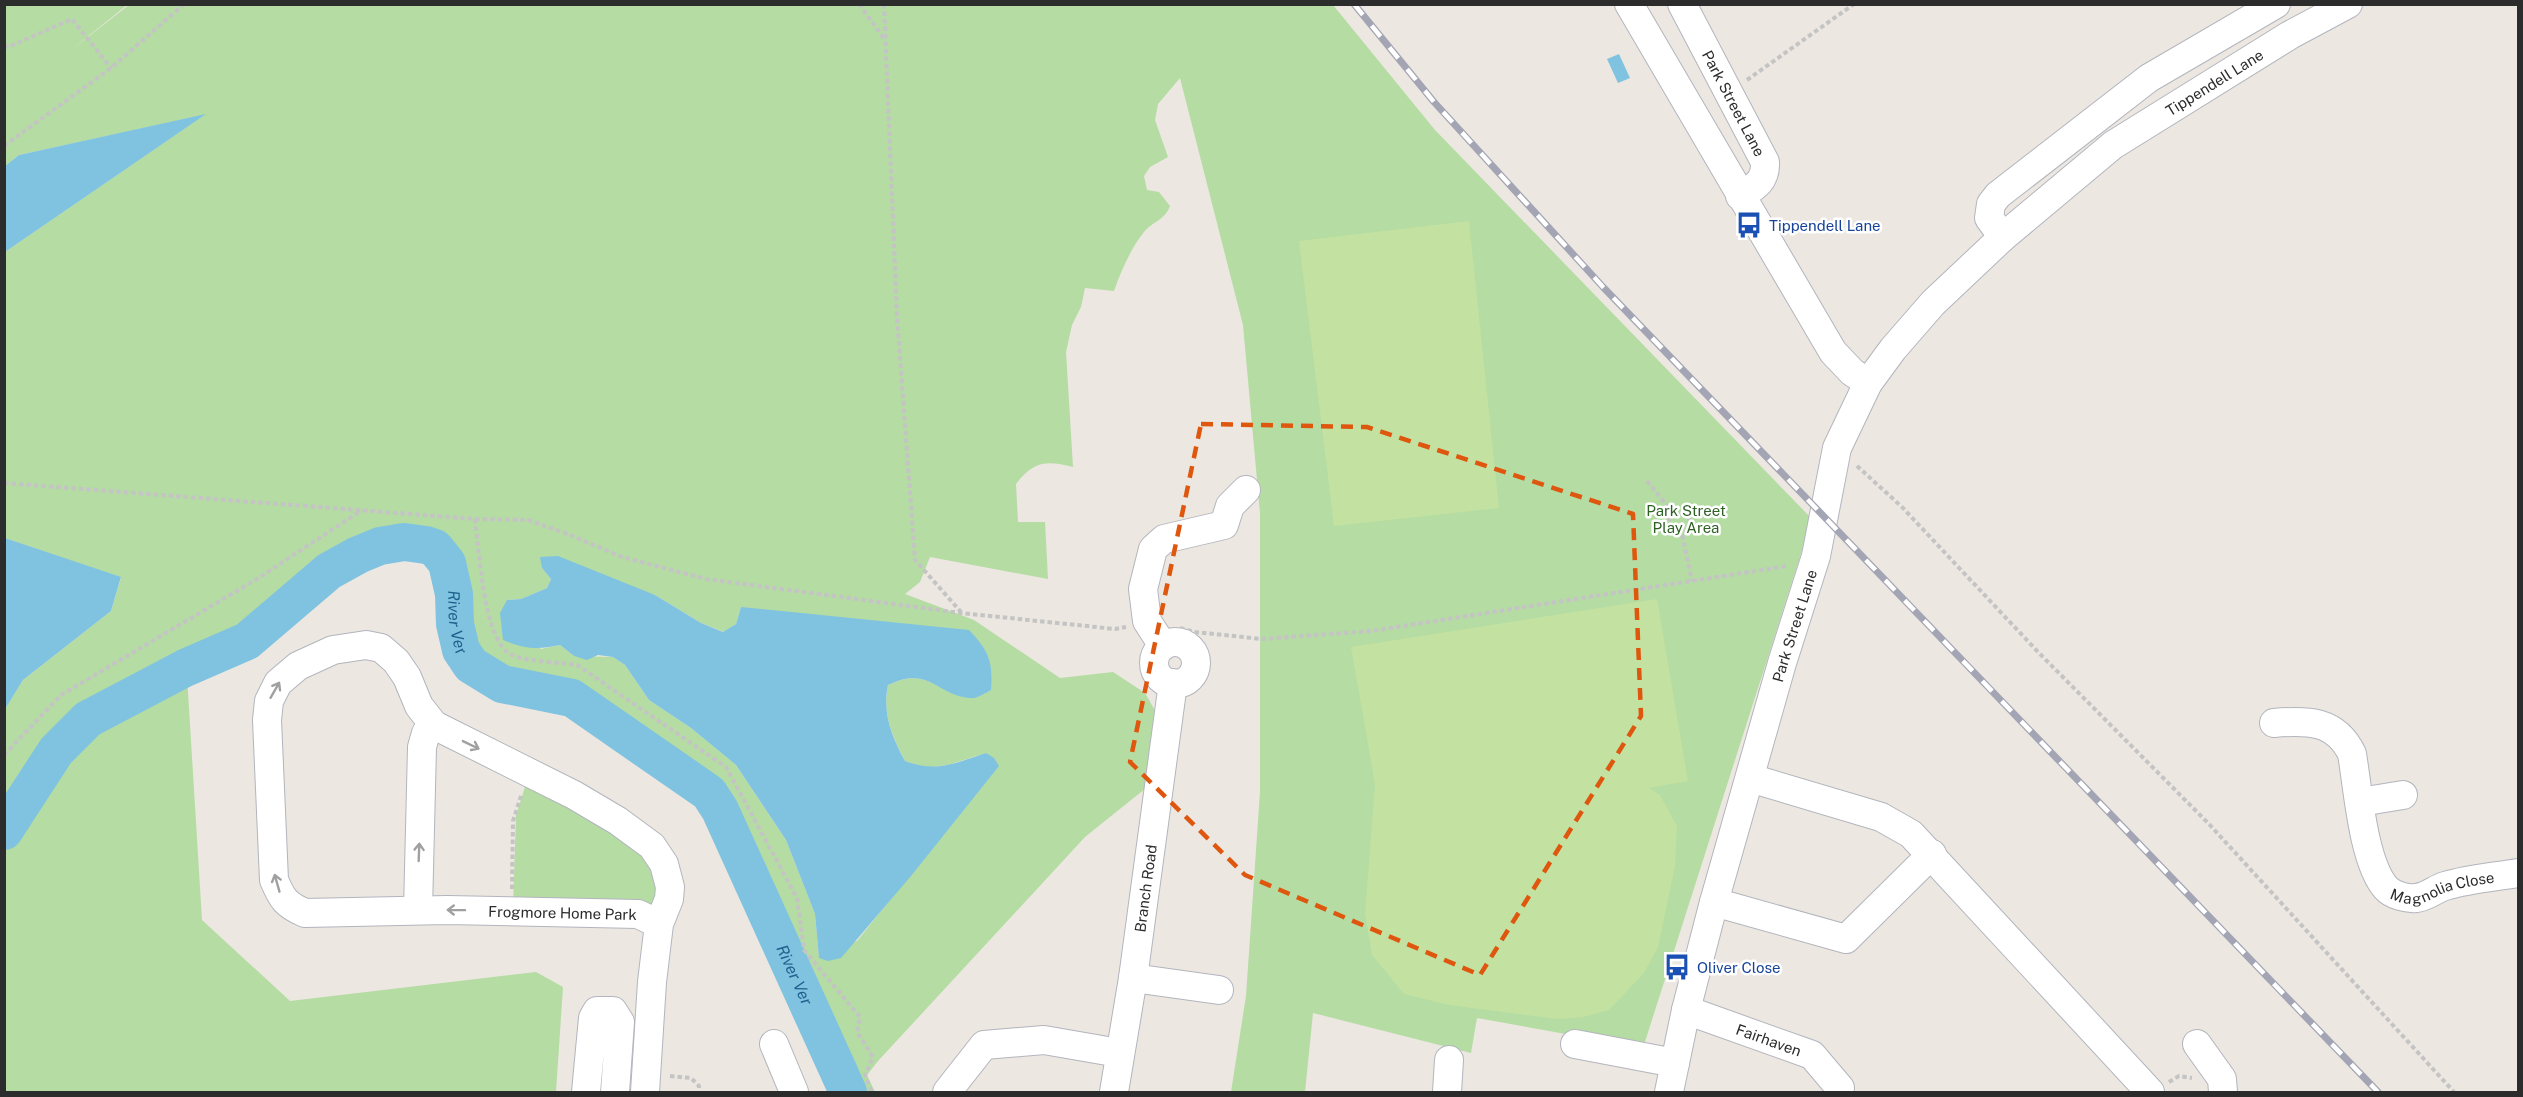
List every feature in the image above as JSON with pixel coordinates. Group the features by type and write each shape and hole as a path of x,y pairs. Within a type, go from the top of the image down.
{"street":[{"path":"1629,4 1833,352 1852,372 1868,383"},
{"name":"Park Street Lane","path":"1683,4 1765,162 1764,176 1757,185 1740,196"},
{"name":"Tippendell Lane","path":"1868,383 1893,349 1933,303 2003,237 2113,145 2290,35 2348,4"},
{"path":"2003,237 1989,218 1991,204 1998,195 2149,78 2273,5 2290,35"},
{"name":"Park Street Lane","path":"1669,1092 1686,1010 1714,902 1816,556 1837,448 1868,383"},
{"path":"1147,621 1143,588 1153,549 1164,539 1224,525 1230,506 1246,490"},
{"name":"Branch Road","path":"1114,1092 1133,978 1173,684 1165,681 1155,668 1155,660 1162,646 1147,621"},
{"name":"Frogmore Home Park","path":"366,645 381,648 396,661 407,677 419,705 434,725 618,820 652,846 664,864 670,887 669,899 659,924 638,914 418,910 305,913 290,906 281,896 274,880 268,759 269,701 278,683 298,666 333,650 366,645"},
{"name":"Magnolia Close","path":"2274,723 2297,721 2324,725 2339,734 2347,743 2352,754 2365,832 2376,873 2387,890 2400,896 2415,898 2457,883 2518,873"},
{"path":"418,910 422,747 426,733 434,725"},
{"path":"1750,778 1881,817 1911,834 1932,854 2150,1092"},
{"path":"2360,802 2403,795"},
{"path":"1714,902 1846,939 1932,854"},
{"path":"645,1083 659,924"},
{"path":"1133,978 1219,990"},
{"name":"Fairhaven","path":"1686,1010 1812,1055 1840,1088"},
{"path":"586,1092 593,1018 597,1011 613,1011 620,1022 615,1092"},
{"path":"620,1022 649,1025"},
{"path":"947,1092 984,1045 1044,1040 1119,1053"},
{"path":"774,1044 795,1092"},
{"path":"1575,1044 1675,1063"},
{"path":"2197,1044 2222,1079 2223,1092"},
{"path":"1447,1092 1449,1060"}],"path":[{"path":"4,146 111,68 184,4"},
{"path":"859,4 885,41"},
{"path":"884,4 897,317 915,560 961,613"},
{"path":"1730,93 1854,4"},
{"path":"4,45 8,47 72,19 111,68"},
{"path":"1853,463 1902,507 2038,652 2209,824 2454,1092"},
{"path":"1647,481 1674,514"},
{"path":"4,483 475,519 528,520 570,534 622,557 706,579 961,613 1115,629 1147,621 1157,621 1195,632 1262,639 1371,631 1792,566"},
{"path":"4,755 61,695 257,579 363,509"},
{"path":"1679,512 1689,517 1690,528 1682,535 1672,532 1669,528 1670,518 1679,512"},
{"path":"475,519 489,617 496,638 508,653 525,660 548,660 577,665 726,767 797,898 804,950 860,1017 857,1032 873,1057 865,1075 872,1092"},
{"path":"1682,535 1692,581"},
{"path":"511,911 513,821 528,773"},
{"path":"2150,1092 2179,1076 2197,1080"},
{"path":"645,1083 691,1078 699,1086 699,1092"}],"highlighted area":[{"path":"1201,424 1367,427 1633,514 1641,716 1480,975 1245,875 1130,762"}],"green space":[{"name":"Park Street Play Area","path":"130,4 1333,5 1435,130 1812,519 1643,1048 1477,1018 1471,1053 1313,1013 1305,1092 1231,1092 1246,996 1260,792 1260,513 1243,325 1180,78 1158,104 1155,120 1168,157 1150,167 1144,176 1147,190 1159,192 1170,206 1168,211 1139,238 1114,291 1085,288 1081,307 1072,325 1066,352 1073,467 1056,463 1041,464 1028,471 1016,484 1018,522 1045,522 1048,579 930,557 920,582 905,594 974,620 1060,678 1113,672 1145,693 1157,714 1151,784 1085,837 878,1061 867,1075 875,1092 858,1092 722,792 603,712 563,689 484,668 470,656 460,625 464,588 461,562 441,537 419,530 364,542 323,565 260,620 237,636 180,660 87,708 53,738 5,812 4,710 23,680 111,611 121,578 5,538 5,252 204,115 19,155 5,166 5,5 127,5 66,54","holes":["542,568 655,595 701,623 724,632 736,624 741,607 991,690 976,697 961,696 915,678 888,685 886,705 889,724 905,761 923,768 948,765 986,753 998,766 857,941 819,957 815,914 786,840 736,765 691,728 649,700 625,665 613,657 574,656 560,645 541,649 507,600 521,599 547,588 551,579"]},
{"path":"1469,221 1499,508 1334,526 1299,241"},
{"path":"1657,599 1688,781 1649,788 1660,795 1677,826 1675,866 1658,947 1644,973 1609,1010 1584,1017 1558,1019 1449,1005 1404,994 1372,955 1365,914 1375,784 1351,647"},
{"path":"187,676 202,920 290,1001 536,972 563,987 556,1092 5,1092 5,850 47,781 68,755 96,730"},
{"path":"528,777 650,853 659,904 646,910 513,907 516,816"}],"water":[{"path":"1619,54 1630,78 1618,83 1607,59"},
{"path":"206,114 5,252 5,166 19,155"},
{"path":"5,538 121,577 111,611 23,680 5,709"},
{"path":"558,556 655,595 701,623 723,632 736,624 741,607 969,630 981,644 990,664 991,690 980,696 961,697 924,680 914,678 888,685 886,705 889,725 905,761 916,765 937,766 986,753 994,758 999,766 911,876 841,958 828,961 819,958 815,914 786,840 736,765 691,728 649,700 625,665 613,657 598,655 587,660 574,656 560,645 531,648 503,640 500,613 507,600 521,599 547,588 551,579 542,568 540,557"}],"waterway":[{"name":"River Ver","path":"4,831 56,751 88,719 185,668 247,641 329,571 358,555 380,546 404,542 426,545 435,548 447,563 454,594 455,624 461,650 471,665 502,684 572,698 709,793 720,810 848,1092"}],"railway":[{"path":"1354,4 1434,102 1603,287 2378,1092"}],"place":[{"name":"Tippendell Lane","path":"1749,225"},
{"name":"Oliver Close","path":"1677,967"}]}
